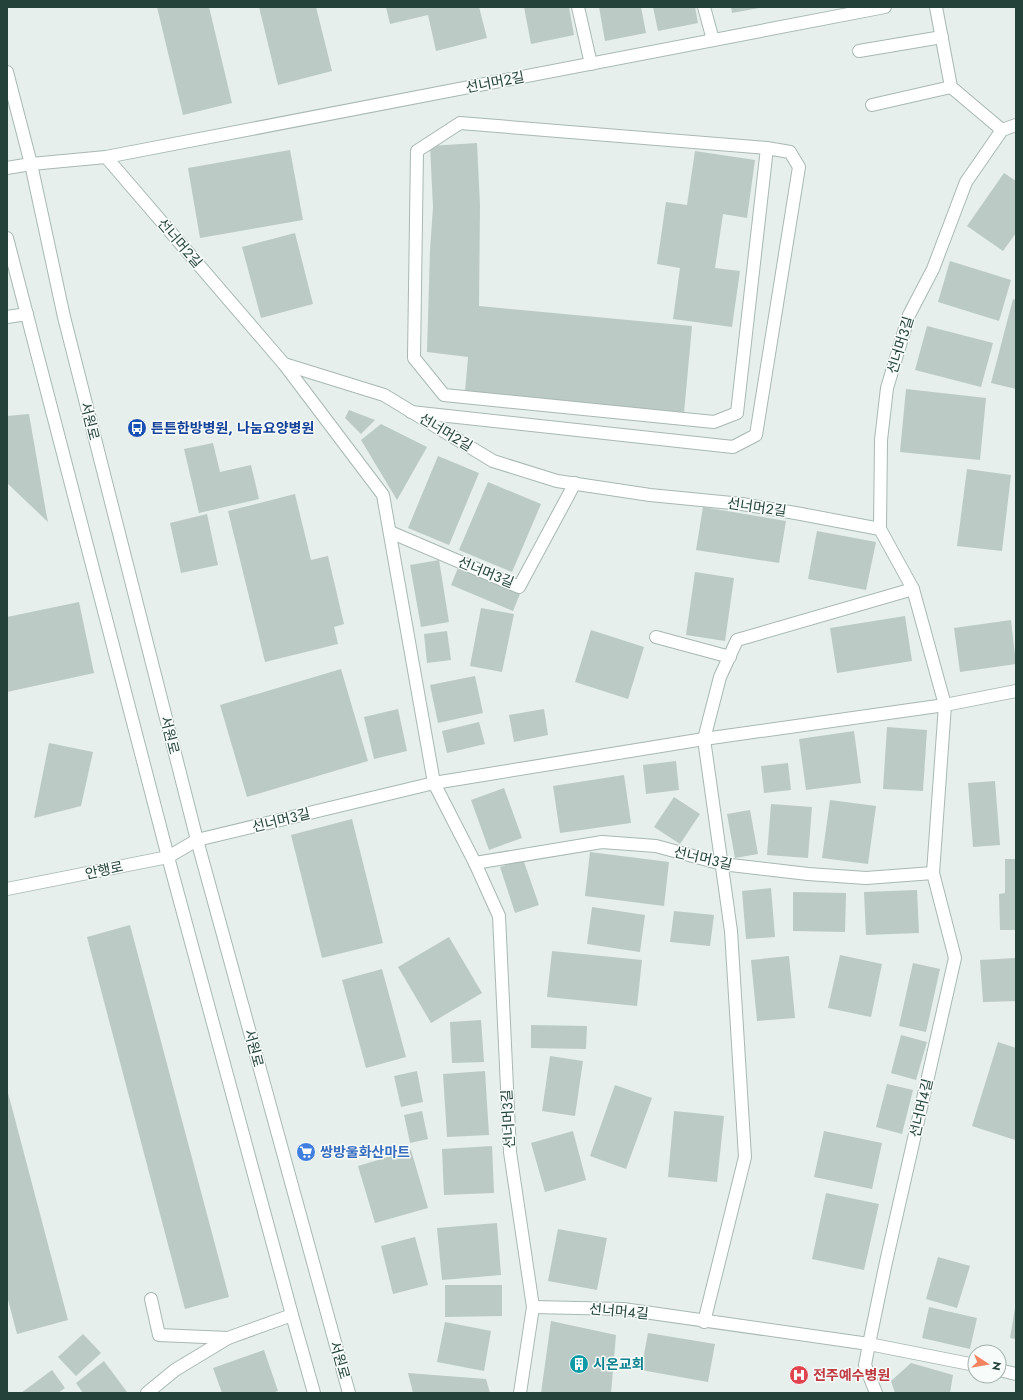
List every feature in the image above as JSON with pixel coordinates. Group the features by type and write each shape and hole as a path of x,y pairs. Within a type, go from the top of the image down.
{"street":[{"path":"578,7 591,64"},
{"path":"704,7 713,40"},
{"name":"선너머2길","path":"7,168 31,164 106,157 885,7"},
{"path":"936,7 951,87 1002,130 1016,125"},
{"path":"859,52 942,37"},
{"name":"서원로","path":"7,72 31,164 64,317 197,840 349,1393"},
{"path":"872,105 951,87"},
{"path":"411,412 734,446 756,435 799,167 790,152 767,148 460,123 417,151 414,358 444,395 714,422 737,413 767,148"},
{"name":"선너머3길","path":"945,705 913,590 880,529 881,440 887,388 909,315 933,269 966,182 1002,130"},
{"name":"선너머2길","path":"106,157 284,364 384,395 493,461 557,481 650,495 742,504 880,529"},
{"path":"7,238 168,857 314,1393"},
{"path":"7,317 27,314"},
{"name":"선너머3길","path":"284,364 383,495 434,783 475,863 499,916 510,1152 533,1307"},
{"name":"선너머3길","path":"390,532 519,587 575,483"},
{"path":"704,1322 745,1157 731,931 704,738 720,677 737,640 913,590"},
{"path":"656,637 730,657"},
{"name":"선너머3길","path":"197,840 434,783 704,738 945,705 1016,691"},
{"name":"선너머4길","path":"876,1393 865,1365 886,1262 955,958 933,872 945,705"},
{"name":"안행로","path":"7,889 168,857 197,840"},
{"name":"선너머3길","path":"475,863 602,842 656,846 722,864 808,874 866,878 933,872"},
{"path":"151,1299 159,1335 228,1338"},
{"path":"520,1393 533,1307"},
{"name":"선너머4길","path":"533,1307 623,1309 704,1322 869,1344 967,1363"},
{"path":"147,1393 175,1370 228,1338 292,1315"}],"building":[{"path":"157,7 209,7 232,103 183,115"},
{"path":"259,7 316,7 332,71 278,85"},
{"path":"386,7 479,7 487,38 436,51 428,15 390,24"},
{"path":"524,7 569,7 574,35 531,44"},
{"path":"599,7 641,7 646,33 605,41"},
{"path":"653,7 695,7 698,23 658,31"},
{"path":"731,7 759,7 759,8 732,13"},
{"path":"477,143 480,205 479,306 692,326 684,413 465,392 468,357 427,352 430,250 433,207 430,146"},
{"path":"290,150 303,220 200,238 188,168"},
{"path":"695,151 755,160 747,218 723,214 715,268 740,271 732,327 673,319 680,268 657,264 666,202 687,205"},
{"path":"1004,173 1016,181 1016,233 1003,251 967,226"},
{"path":"295,233 313,304 261,318 242,247"},
{"path":"950,261 1011,280 999,321 938,302"},
{"path":"1013,299 1016,300 1016,389 991,383"},
{"path":"927,326 993,343 981,387 915,370"},
{"path":"906,389 986,398 980,460 900,452"},
{"path":"349,410 375,420 361,434 345,418"},
{"path":"29,414 48,522 7,483 7,416"},
{"path":"381,424 427,447 397,500 361,440"},
{"path":"213,443 220,472 251,465 259,499 199,513 184,449"},
{"path":"438,456 479,473 449,545 408,528"},
{"path":"967,469 1011,475 1002,551 957,546"},
{"path":"488,482 541,504 512,572 459,550"},
{"path":"295,494 311,560 328,556 344,624 334,627 338,644 265,662 228,511"},
{"path":"703,507 786,521 779,563 696,550"},
{"path":"207,514 218,565 181,573 170,523"},
{"path":"817,531 876,542 866,590 808,579"},
{"path":"439,560 449,622 421,627 410,565"},
{"path":"458,568 520,594 513,611 451,585"},
{"path":"695,572 734,578 725,641 686,635"},
{"path":"79,602 94,673 7,692 7,617"},
{"path":"481,608 514,614 502,672 470,666"},
{"path":"905,616 912,661 837,673 830,628"},
{"path":"1011,620 1016,664 960,672 954,628"},
{"path":"591,630 644,647 628,699 575,682"},
{"path":"447,631 451,660 427,663 424,634"},
{"path":"341,669 368,761 247,797 220,705"},
{"path":"475,676 483,713 438,723 430,685"},
{"path":"398,709 407,751 374,759 364,717"},
{"path":"544,709 548,735 514,742 509,715"},
{"path":"479,722 485,744 447,753 442,731"},
{"path":"887,727 927,730 923,791 883,789"},
{"path":"854,731 861,783 806,790 799,739"},
{"path":"49,743 93,752 81,806 34,818"},
{"path":"676,761 679,790 646,794 643,765"},
{"path":"788,763 791,790 764,793 761,766"},
{"path":"624,775 631,823 560,833 553,786"},
{"path":"995,781 1000,845 973,847 968,783"},
{"path":"504,788 522,838 489,850 471,800"},
{"path":"674,797 700,814 680,844 654,827"},
{"path":"830,800 876,806 868,864 822,858"},
{"path":"771,804 812,807 808,858 767,855"},
{"path":"750,810 758,854 735,858 727,814"},
{"path":"352,819 383,943 322,958 291,835"},
{"path":"590,852 669,862 664,906 585,896"},
{"path":"523,859 539,905 515,913 500,867"},
{"path":"1005,859 1016,859 1016,930 1000,930 999,894 1005,893"},
{"path":"771,888 775,937 746,939 742,891"},
{"path":"917,890 919,933 866,935 864,892"},
{"path":"793,892 846,893 845,932 793,931"},
{"path":"592,907 645,915 640,952 587,944"},
{"path":"674,911 714,915 710,946 670,942"},
{"path":"130,925 229,1297 185,1309 87,937"},
{"path":"449,937 482,993 431,1023 398,967"},
{"path":"552,951 642,960 637,1006 547,997"},
{"path":"840,955 882,964 871,1017 828,1008"},
{"path":"789,956 795,1018 757,1021 751,960"},
{"path":"1016,958 1016,1001 983,1002 980,960"},
{"path":"913,963 940,969 926,1032 899,1026"},
{"path":"382,969 406,1057 366,1068 342,980"},
{"path":"481,1020 484,1062 452,1063 450,1022"},
{"path":"531,1025 587,1026 586,1049 531,1048"},
{"path":"901,1035 927,1042 916,1080 891,1073"},
{"path":"998,1042 1016,1048 1015,1140 972,1126"},
{"path":"550,1056 583,1061 575,1116 542,1111"},
{"path":"417,1071 423,1102 401,1107 394,1076"},
{"path":"485,1071 489,1135 447,1137 443,1074"},
{"path":"887,1084 913,1090 902,1134 876,1127"},
{"path":"615,1085 652,1098 626,1169 590,1156"},
{"path":"7,1089 68,1320 17,1334 7,1296"},
{"path":"422,1111 428,1139 410,1143 404,1115"},
{"path":"674,1111 724,1116 717,1182 668,1177"},
{"path":"573,1131 586,1180 545,1192 531,1143"},
{"path":"824,1131 882,1143 872,1189 814,1177"},
{"path":"492,1146 494,1193 444,1195 442,1149"},
{"path":"411,1150 428,1208 375,1223 358,1166"},
{"path":"826,1193 879,1204 864,1270 812,1259"},
{"path":"497,1223 501,1275 442,1280 437,1228"},
{"path":"558,1229 607,1238 597,1290 548,1281"},
{"path":"415,1237 428,1285 393,1294 381,1246"},
{"path":"938,1257 970,1266 957,1308 926,1299"},
{"path":"445,1285 502,1285 502,1316 445,1317"},
{"path":"929,1307 977,1318 971,1344 967,1344 967,1348 922,1338"},
{"path":"1016,1308 1016,1339 1010,1338"},
{"name":"시온교회","path":"551,1321 616,1335 611,1393 541,1393"},
{"path":"445,1322 491,1331 484,1371 437,1362"},
{"path":"648,1333 715,1344 708,1382 641,1370"},
{"path":"83,1334 101,1353 76,1376 58,1357"},
{"path":"264,1350 278,1391 271,1393 222,1393 213,1368"},
{"path":"104,1361 127,1392 83,1393 76,1383"},
{"path":"911,1363 953,1375 950,1393 895,1393 891,1381"},
{"path":"52,1370 65,1388 58,1393 21,1393"},
{"path":"408,1373 486,1379 490,1393 413,1393"}],"place":[{"name":"튼튼한방병원, 나눔요양병원","path":"137,428"},
{"name":"쌍방울화산마트","path":"306,1152"},
{"name":"시온교회","path":"579,1364"},
{"name":"전주예수병원","path":"799,1375"}]}
